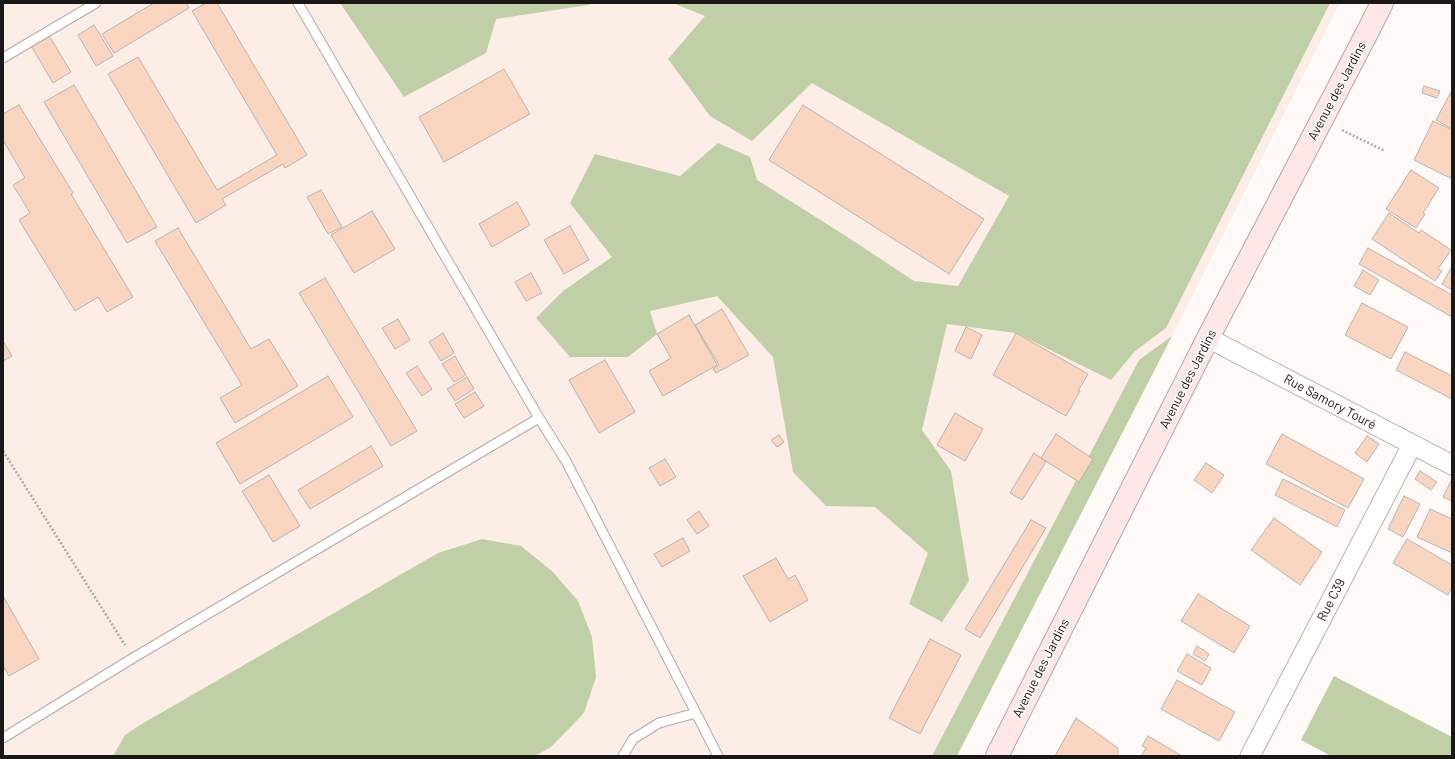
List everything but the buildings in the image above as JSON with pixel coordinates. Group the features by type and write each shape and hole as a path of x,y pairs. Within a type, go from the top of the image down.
{"main road":[{"name":"Avenue des Jardins","path":"997,756 1208,338 1382,3"}],"street":[{"name":"Rue Samory Touré","path":"1208,338 1452,465"},
{"name":"Rue C39","path":"1250,756 1412,445"}],"lane":[{"path":"3,58 96,3"},
{"path":"298,3 539,418 566,461 718,756"},
{"path":"3,738 133,658 539,418"},
{"path":"623,756 632,739 659,723 696,713"}],"path":[{"path":"1322,120 1385,151"},
{"path":"3,451 133,658"}],"shaded area":[{"path":"3,3 1340,3 1172,336 1139,360 932,756 3,756"}],"green space":[{"path":"340,3 594,3 496,19 486,53 404,97"},
{"path":"673,3 1330,3 1166,328 1134,352 1111,380 1016,333 947,324 922,430 951,471 969,581 942,622 909,604 928,553 875,507 826,506 793,472 773,357 717,296 650,311 657,334 628,357 570,357 536,318 563,291 612,257 570,203 595,154 680,176 718,143 750,157 757,180 914,281 958,286 1009,196 812,83 752,141 710,116 668,59 705,16"},
{"path":"1172,336 957,756 932,756 1139,360"},
{"path":"482,539 521,546 553,572 578,601 592,637 596,677 584,713 551,747 535,756 113,756 125,735 140,725 438,553"},
{"path":"1334,676 1452,737 1452,756 1331,756 1301,740"}]}
